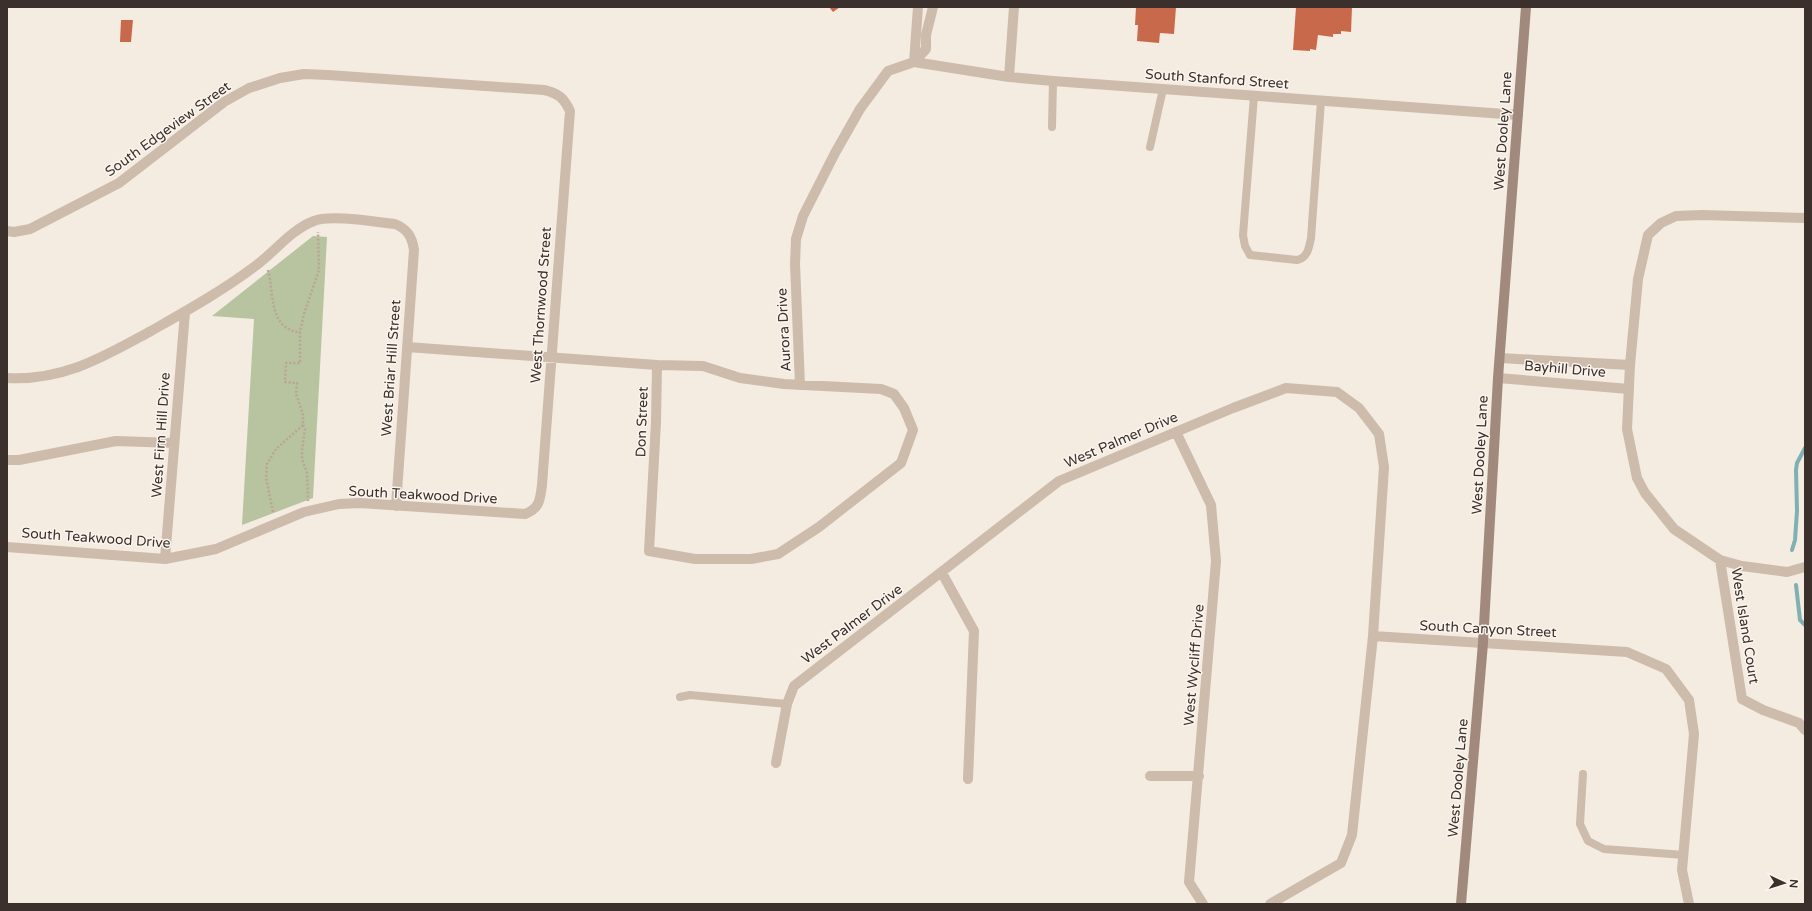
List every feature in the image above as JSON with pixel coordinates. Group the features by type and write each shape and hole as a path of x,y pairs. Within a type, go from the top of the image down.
{"street":[{"path":"914,62 918,7"},
{"path":"914,62 926,49 926,35 933,7"},
{"path":"1009,77 1014,7"},
{"name":"West Dooley Lane","path":"1461,904 1483,643 1498,378 1526,7"},
{"name":"South Stanford Street","path":"914,62 1009,77 1053,81 1518,115"},
{"name":"Aurora Drive","path":"723,559 751,559 778,554 834,515 901,463 912,430 904,408 894,394 881,389 800,385 795,264 796,239 803,216 835,153 860,109 888,71 914,62"},
{"name":"South Edgeview Street","path":"7,231 14,232 30,229 119,183 224,102 249,88 280,78 304,74 328,74 544,90 555,93 565,100"},
{"name":"West Thornwood Street","path":"534,510 540,500 570,111 565,100"},
{"path":"1805,218 1696,215 1676,216 1661,223 1648,235 1638,279 1630,365 1627,429 1637,478 1642,488 1674,529 1720,560 1742,566 1787,572 1805,567"},
{"name":"West Briar Hill Street","path":"319,219 329,218 395,224 404,228 413,242 414,250 396,506"},
{"path":"7,378 28,379 58,374 92,363 184,312 255,266 299,228 319,219"},
{"name":"West Firn Hill Drive","path":"165,559 184,312"},
{"path":"407,347 657,365 702,366 740,378 800,385"},
{"name":"Bayhill Drive","path":"1500,358 1630,365"},
{"name":"Don Street","path":"657,365 656,422 649,551 695,559 723,559"},
{"name":"Bayhill Drive","path":"1498,378 1629,389"},
{"name":"West Palmer Drive","path":"776,763 787,704 794,686 1059,481 1286,388 1337,392 1358,408 1379,434 1384,467 1373,636"},
{"name":"West Wycliff Drive","path":"1176,432 1211,505 1216,561 1189,882 1203,904"},
{"path":"7,460 19,460 116,441 174,443"},
{"name":"South Teakwood Drive","path":"7,546 165,559 216,549 310,510 338,504 396,506 515,514 525,514 534,510"},
{"name":"West Island Court","path":"1720,560 1742,699 1763,710 1799,723 1805,730"},
{"path":"942,573 974,631 968,779"},
{"path":"1270,904 1341,863 1352,835 1373,636"},
{"name":"South Canyon Street","path":"1373,636 1627,652 1666,669 1689,700 1694,734 1682,870 1689,904"},
{"path":"1150,776 1199,776"}],"lane":[{"path":"1052,127 1053,81"},
{"path":"1150,147 1163,89"},
{"path":"1254,96 1243,235 1245,246 1250,254 1297,260 1302,259 1306,254 1311,238 1321,101"},
{"path":"680,697 690,695 787,704"},
{"path":"1584,774 1580,824 1588,841 1604,849 1684,855"}],"path":[{"path":"310,510 306,492 307,473 302,459 305,429 303,425 303,414 296,394 297,383 285,382 286,363 300,363 300,332 304,314 319,270 319,219"},
{"path":"262,260 268,269 272,304 277,316 291,330 300,332"},
{"path":"277,523 269,499 265,471 267,464 276,449 303,425"}],"green space":[{"path":"313,236 327,237 313,498 242,525 254,319 212,316"}],"building":[{"path":"829,7 840,7 833,12"},
{"path":"1136,7 1176,7 1174,34 1160,33 1159,43 1137,41 1138,25 1135,25"},
{"path":"1296,7 1352,7 1351,32 1341,31 1341,34 1333,34 1333,37 1318,35 1316,50 1293,50"},
{"path":"121,20 133,20 131,42 120,42"}],"waterway":[{"path":"1792,550 1795,540 1797,511 1796,470 1797,463 1805,448"},
{"path":"1796,585 1800,620 1805,625"}]}
